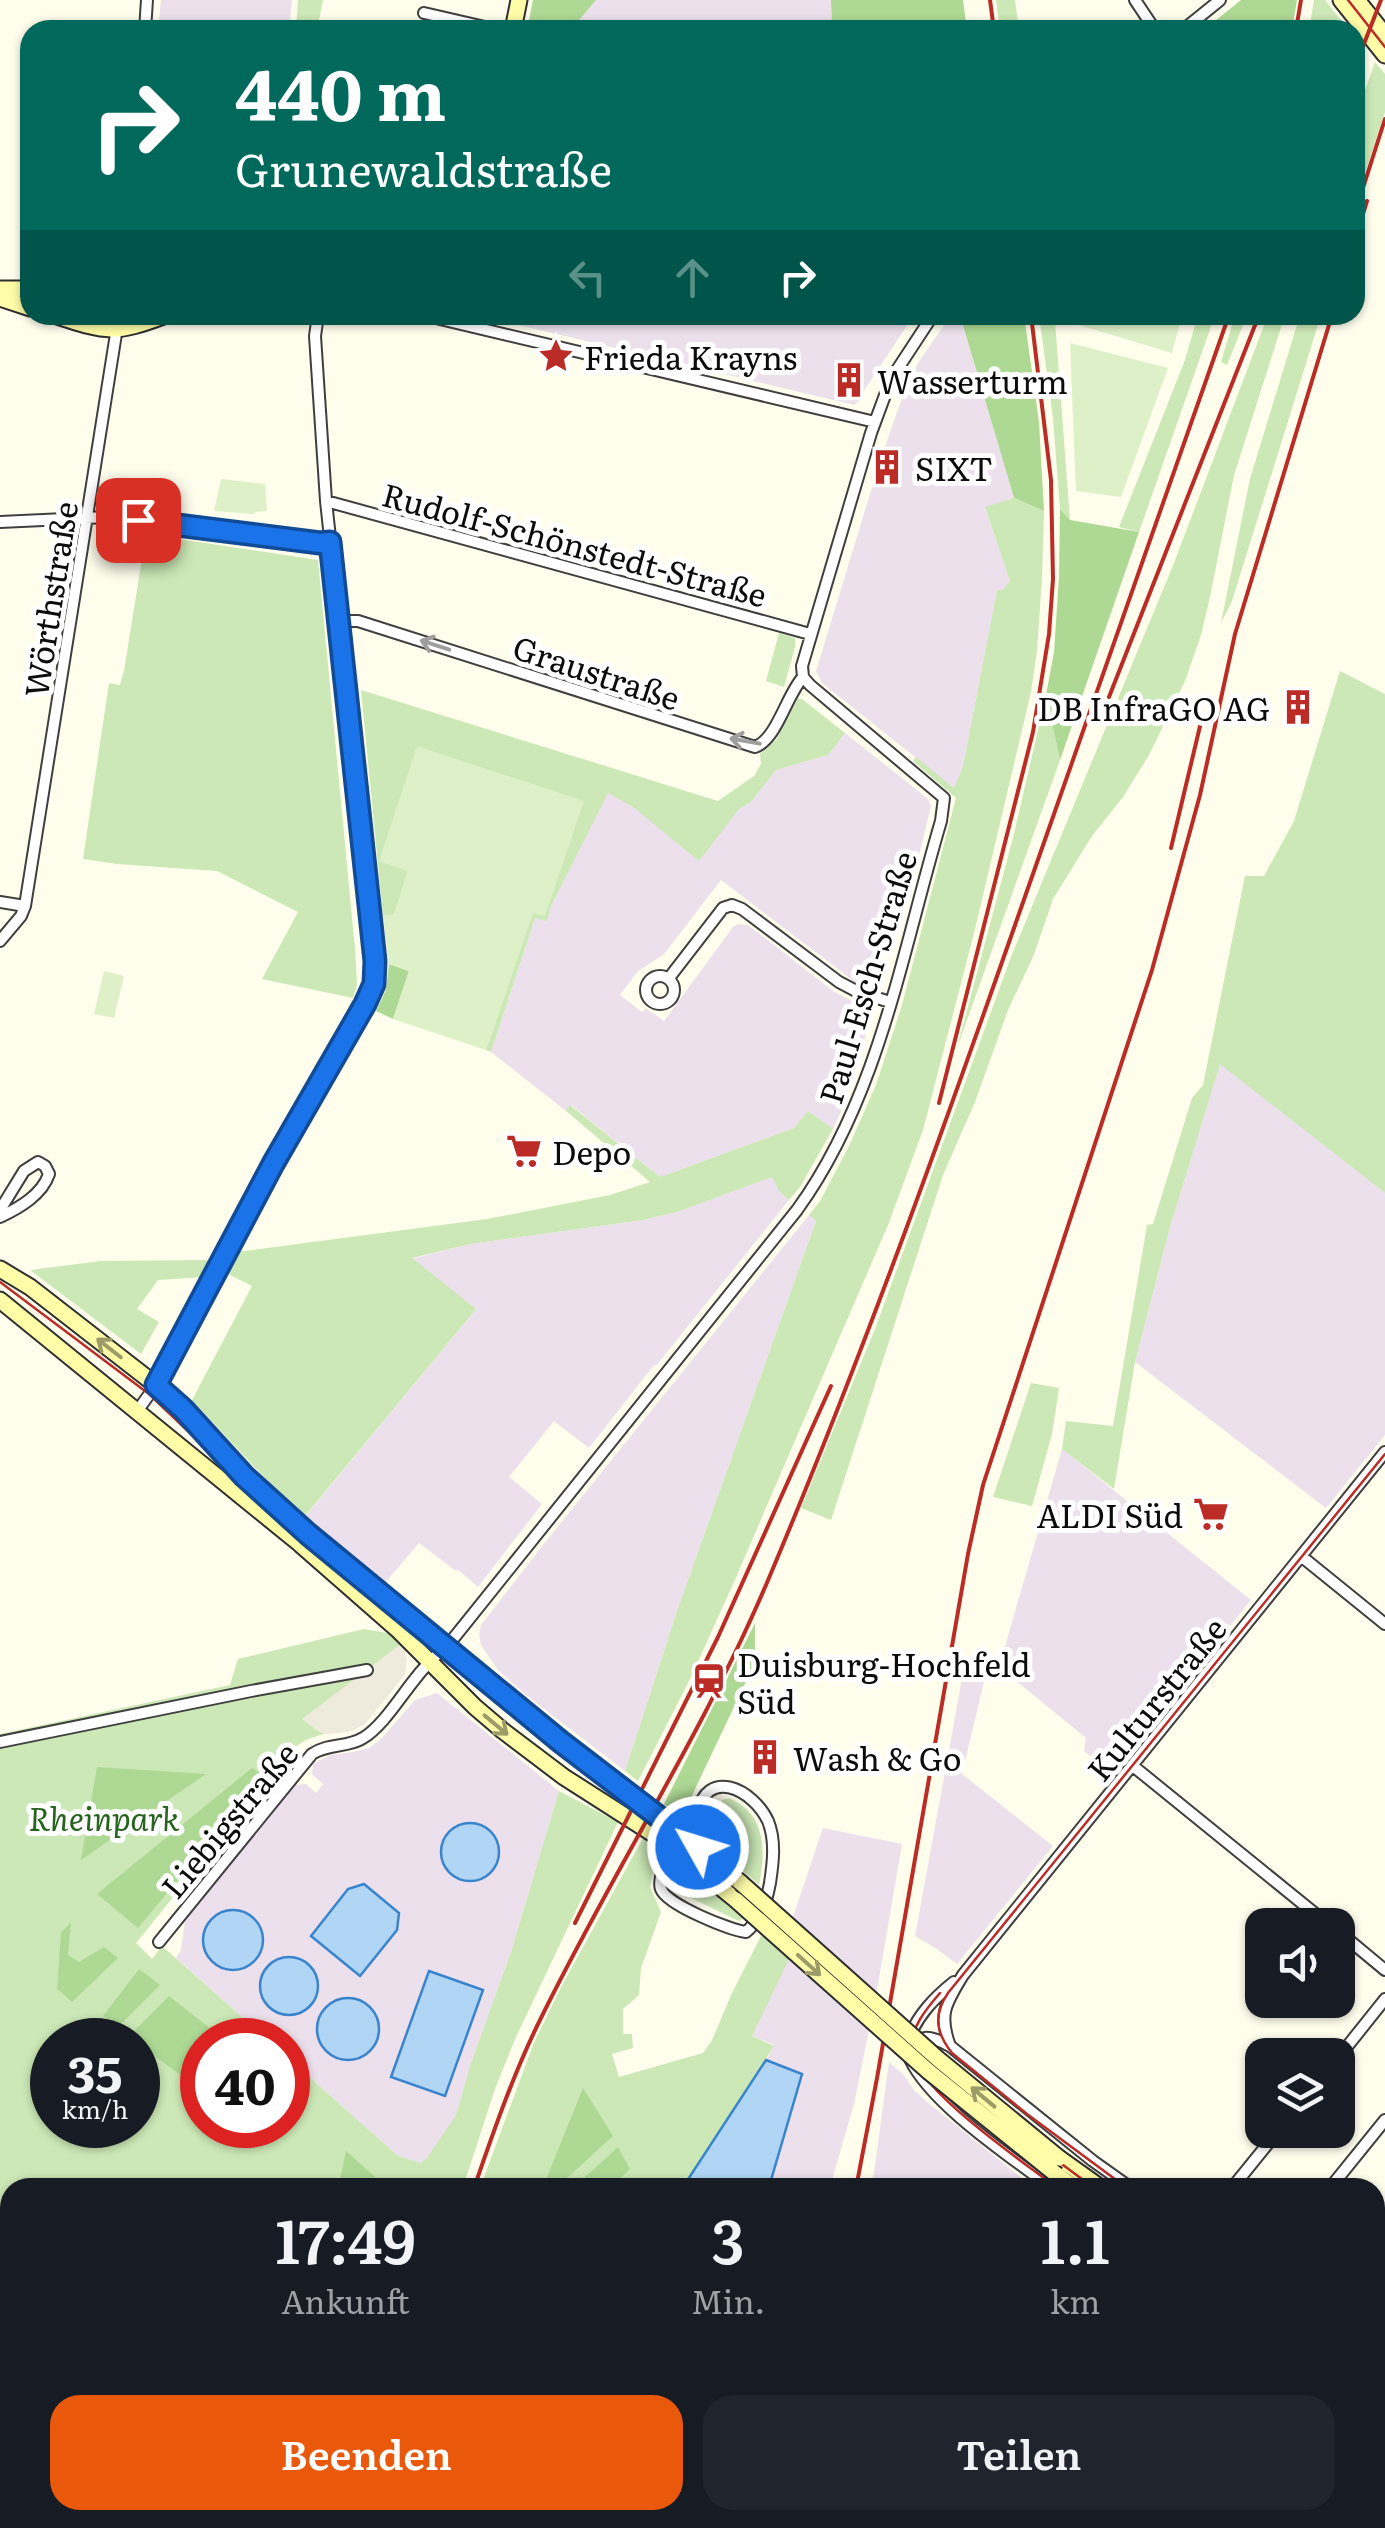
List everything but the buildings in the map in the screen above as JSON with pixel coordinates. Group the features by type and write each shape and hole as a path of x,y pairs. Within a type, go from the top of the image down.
{"street":[{"path":"1195,20 1220,0"},
{"path":"1341,0 1357,20"},
{"path":"1358,0 1385,34"},
{"path":"424,13 454,20"},
{"path":"1365,30 1385,55"},
{"name":"Wörthstraße","path":"0,941 25,906 118,325"},
{"path":"138,1410 156,1385 264,1180 374,984 371,917 326,501 317,325"},
{"path":"465,325 875,422"},
{"path":"803,677 810,634 875,422 891,379 926,325"},
{"name":"Rudolf-Schönstedt-Straße","path":"326,501 810,634"},
{"path":"0,522 108,516 330,542"},
{"name":"Graustraße","path":"340,621 358,621 755,747 764,744 793,688 803,677"},
{"name":"Paul-Esch-Straße","path":"429,1662 809,1193 842,1135 865,1083 941,821 944,798 803,677"},
{"path":"0,902 25,906"},
{"path":"669,978 723,908 732,905 839,982 890,1002"},
{"path":"38,1162 45,1166 49,1174 36,1194 0,1214 24,1171 38,1162"},
{"path":"0,1270 30,1287 156,1385 276,1506 561,1742 666,1821 736,1900 928,2072 1056,2173"},
{"path":"0,1300 350,1587 475,1707 530,1752 661,1838 741,1883 938,2059 1056,2173"},
{"name":"Kulturstraße","path":"963,1975 1385,1452"},
{"path":"1302,1556 1385,1624"},
{"name":"Liebigstraße","path":"159,1942 312,1754 331,1745 352,1743 374,1730 429,1662"},
{"path":"0,1742 367,1670"},
{"path":"1133,1766 1309,1908"},
{"path":"661,1838 662,1890 672,1900 732,1930 746,1932 753,1926 769,1892 773,1861 767,1820 744,1793 727,1785 710,1790 697,1813 693,1853"},
{"path":"666,1821 682,1821 697,1813"},
{"path":"663,1870 693,1853"},
{"path":"1355,1946 1385,1970"},
{"path":"950,2046 943,2014 963,1975"},
{"path":"963,1975 916,2020 908,2039 908,2056 934,2093 998,2147 1056,2173"},
{"path":"1354,2038 1385,2000"},
{"path":"908,2056 915,2043 925,2037 950,2046 1117,2178"},
{"path":"1338,2178 1385,2120"},
{"path":"1240,2178 1264,2148"}],"shaded area":[{"path":"161,0 292,0 290,20 159,20"},
{"path":"596,0 831,0 832,20 579,20"},
{"path":"519,325 907,325 854,405"},
{"path":"944,325 963,325 1014,498 985,508 1010,581 1003,591 997,590 963,766 954,788 822,683 816,671 881,458 918,363"},
{"path":"845,733 927,798 931,806 911,888 895,920 874,983 867,986 855,982 721,880 664,954 637,972 620,995 642,1012 646,1008 664,1021 733,927 748,925 833,991 870,1011 872,1016 843,1107 833,1129 808,1111 794,1128 660,1177 571,1105 566,1111 491,1052 535,918 547,920 608,792 633,807 739,809 751,802 776,770 828,755"},
{"path":"1220,1063 1385,1193 1385,1435 1326,1508 1135,1362 1170,1227"},
{"path":"772,1177 789,1200 589,1448 554,1421 509,1477 542,1504 478,1587 419,1543 385,1583 304,1518 476,1309 411,1259 470,1244 643,1220 677,1212"},
{"path":"809,1215 816,1221 677,1611 625,1771 498,1670 481,1645 481,1625"},
{"path":"1062,1449 1251,1600 1111,1773 1084,1751 1086,1738 999,1667"},
{"path":"402,1643 407,1659 405,1675 364,1725 349,1732 325,1734 302,1719"},
{"path":"964,1668 986,1673 962,1774 1053,1846 957,1964 915,1936"},
{"path":"437,1693 559,1791 456,2116 421,2163 398,2156 310,2078 310,2018 243,2018 176,1958 181,1950 185,1920 293,1785 306,1784 316,1793 323,1784 312,1774 313,1764 330,1755 369,1748 415,1700"},
{"path":"823,1828 902,1844 854,2104 833,2178 772,2178 802,2075 766,2060 774,2045 752,2036 789,1960 778,1948 794,1914"},
{"path":"889,2062 927,2102 1022,2178 873,2178"}],"green space":[{"path":"298,0 323,0 319,20 297,20"},
{"path":"533,0 596,0 579,20 529,20"},
{"path":"831,0 963,0 966,20 832,20"},
{"path":"996,0 1015,0 1018,20 999,20"},
{"path":"1241,0 1297,0 1294,20 1216,20"},
{"path":"1314,0 1325,0 1341,20 1311,20"},
{"path":"1375,62 1385,74 1385,112 1365,173 1365,90"},
{"path":"963,325 1025,325 1039,422 1044,511 1014,498"},
{"path":"1040,325 1055,325 1070,520 1060,509"},
{"path":"1079,325 1179,325 1172,353"},
{"path":"1195,325 1211,325 1139,532 1119,527"},
{"path":"1232,325 1243,325 1227,365 1221,362"},
{"path":"1264,325 1282,325 1234,475 1201,635 1185,681 1149,755 1053,899 943,1175 831,1520 801,1508 875,1329 1011,957 1174,563"},
{"path":"1297,325 1318,325 1232,601 1221,623 1250,479"},
{"path":"1070,343 1168,368 1121,497 1076,491"},
{"path":"221,479 265,484 267,511 214,511"},
{"path":"1014,498 1044,511 1037,651 1031,692 975,929 923,1130 888,1225 734,1582 638,1781 625,1771 677,1611 816,1221 809,1215 848,1148 876,1085 902,1005 956,798 913,761 916,757 954,788 963,766 997,590 1003,590 1010,581 985,507"},
{"path":"1060,509 1070,520 1139,532 1060,760 1046,695 1054,652"},
{"path":"146,534 318,560 355,949 357,985 353,998 262,979 298,912 217,871 83,859 109,683 120,685 124,671"},
{"path":"779,633 795,638 784,687 766,681"},
{"path":"1340,671 1385,694 1385,1193 1220,1064 1170,1227 1135,1362 1114,1489 1062,1449 1066,1421 1113,1426 1147,1225 1153,1224 1192,1098 1203,1085 1245,876 1264,876 1294,821"},
{"path":"361,690 718,801 754,776 761,764 760,754 776,740 798,699 845,733 828,755 776,770 751,802 739,809 699,861 633,807 608,793 547,921 535,918 491,1052 486,1050 533,912 379,860 408,871 394,915 383,916"},
{"path":"1046,695 1060,760 957,1048 1014,834"},
{"path":"417,746 584,801 545,916 533,913 486,1050 393,1019 409,971 389,964 383,916 394,914 408,871 379,861"},
{"path":"389,964 409,971 393,1019 376,1011 386,990"},
{"path":"104,971 124,976 114,1018 94,1014"},
{"path":"570,1105 660,1177 794,1128 808,1111 833,1129 789,1200 772,1177 677,1212 643,1220 470,1244 412,1258 476,1309 305,1516 192,1400 252,1286 226,1273 237,1252 487,1219 610,1195 650,1182 566,1111"},
{"path":"224,1232 204,1277 158,1280 137,1309 159,1322 141,1354 30,1270 101,1261 209,1260"},
{"path":"1031,1383 1059,1388 1052,1434 1032,1506 993,1497"},
{"path":"755,1623 751,1671 687,1806 675,1811 664,1804"},
{"name":"Rheinpark","path":"364,1629 393,1634 402,1649 350,1730 312,1737 292,1750 136,1943 152,1959 162,1946 243,2018 180,2018 180,2148 310,2148 310,2078 398,2156 421,2163 456,2115 511,1952 559,1791 618,1822 516,2037 466,2178 0,2178 0,1734 230,1685 238,1659"},
{"path":"97,1767 206,1774 81,1860"},
{"path":"252,1768 265,1776 138,1928 97,1894"},
{"path":"729,1798 757,1823 762,1846 759,1885 708,1840 714,1809"},
{"path":"643,1838 658,1849 650,1887 661,1912 641,1968 639,1995 623,2009 623,2034 632,2034 633,2048 612,2054 619,2077 703,2053 762,1934 789,1959 752,2036 774,2046 689,2178 484,2178 533,2045"},
{"path":"681,1866 692,1871 743,1918 739,1921 670,1888 670,1873"},
{"path":"71,1923 68,1955 79,1962 104,1947 118,1958 72,2002 57,1989 61,1932"},
{"path":"139,1969 160,1985 127,2018 103,2016"},
{"path":"169,1996 197,2018 180,2018 180,2075 160,2060 160,2018 147,2018"},
{"path":"583,2088 613,2136 567,2178 547,2178"},
{"path":"618,2147 630,2169 620,2178 584,2178"},
{"path":"346,2151 376,2178 340,2178"}],"water":[{"path":"470,1823 491,1831 499,1852 491,1873 470,1881 449,1873 441,1852 449,1831"},
{"path":"364,1884 399,1913 397,1930 360,1976 311,1936 348,1889"},
{"path":"233,1910 254,1919 263,1940 254,1961 233,1970 212,1961 203,1940 212,1919"},
{"path":"289,1957 310,1965 318,1986 310,2007 289,2015 268,2007 260,1986 268,1965"},
{"path":"429,1971 483,1990 445,2096 391,2077"},
{"path":"348,1998 370,2007 379,2029 370,2051 348,2060 326,2051 317,2029 326,2007"},
{"path":"766,2060 802,2074 772,2178 689,2178"}],"tram line":[{"path":"1348,0 1364,20"},
{"path":"1365,22 1385,47"},
{"path":"0,1282 149,1394 253,1493 497,1702 686,1841 935,2063 1081,2178"},
{"path":"1113,2178 952,2053 940,2031 940,2009 948,1993 1385,1454"},
{"path":"940,1993 914,2033 911,2048 916,2064 949,2103 1044,2178"}],"railway":[{"path":"990,0 993,20"},
{"path":"1298,20 1301,0"},
{"path":"1365,41 1381,0"},
{"path":"1365,182 1385,119"},
{"path":"1365,208 1367,201"},
{"path":"939,1103 1033,732 1049,634 1053,579 1051,480 1032,325"},
{"path":"478,2178 531,2038 714,1695 802,1497 938,1141 1225,325"},
{"path":"1109,697 1255,325"},
{"path":"858,2178 983,1485 1152,970 1200,795 1235,634 1329,325"},
{"path":"1171,848 1201,722"},
{"path":"575,1923 718,1637 831,1386"}],"place":[{"name":"Frieda Krayns","path":"556,356"},
{"name":"Wasserturm","path":"849,380"},
{"name":"SIXT","path":"887,467"},
{"name":"DB InfraGO AG","path":"1298,707"},
{"name":"Depo","path":"524,1151"},
{"name":"ALDI Süd","path":"1211,1514"},
{"name":"Duisburg-Hochfeld Süd","path":"709,1681"},
{"name":"Wash & Go","path":"765,1757"}],"route":[{"path":"138,520 330,542 375,961 374,984 365,1004 273,1164 156,1385 244,1476 308,1534 561,1742 698,1847"}]}
